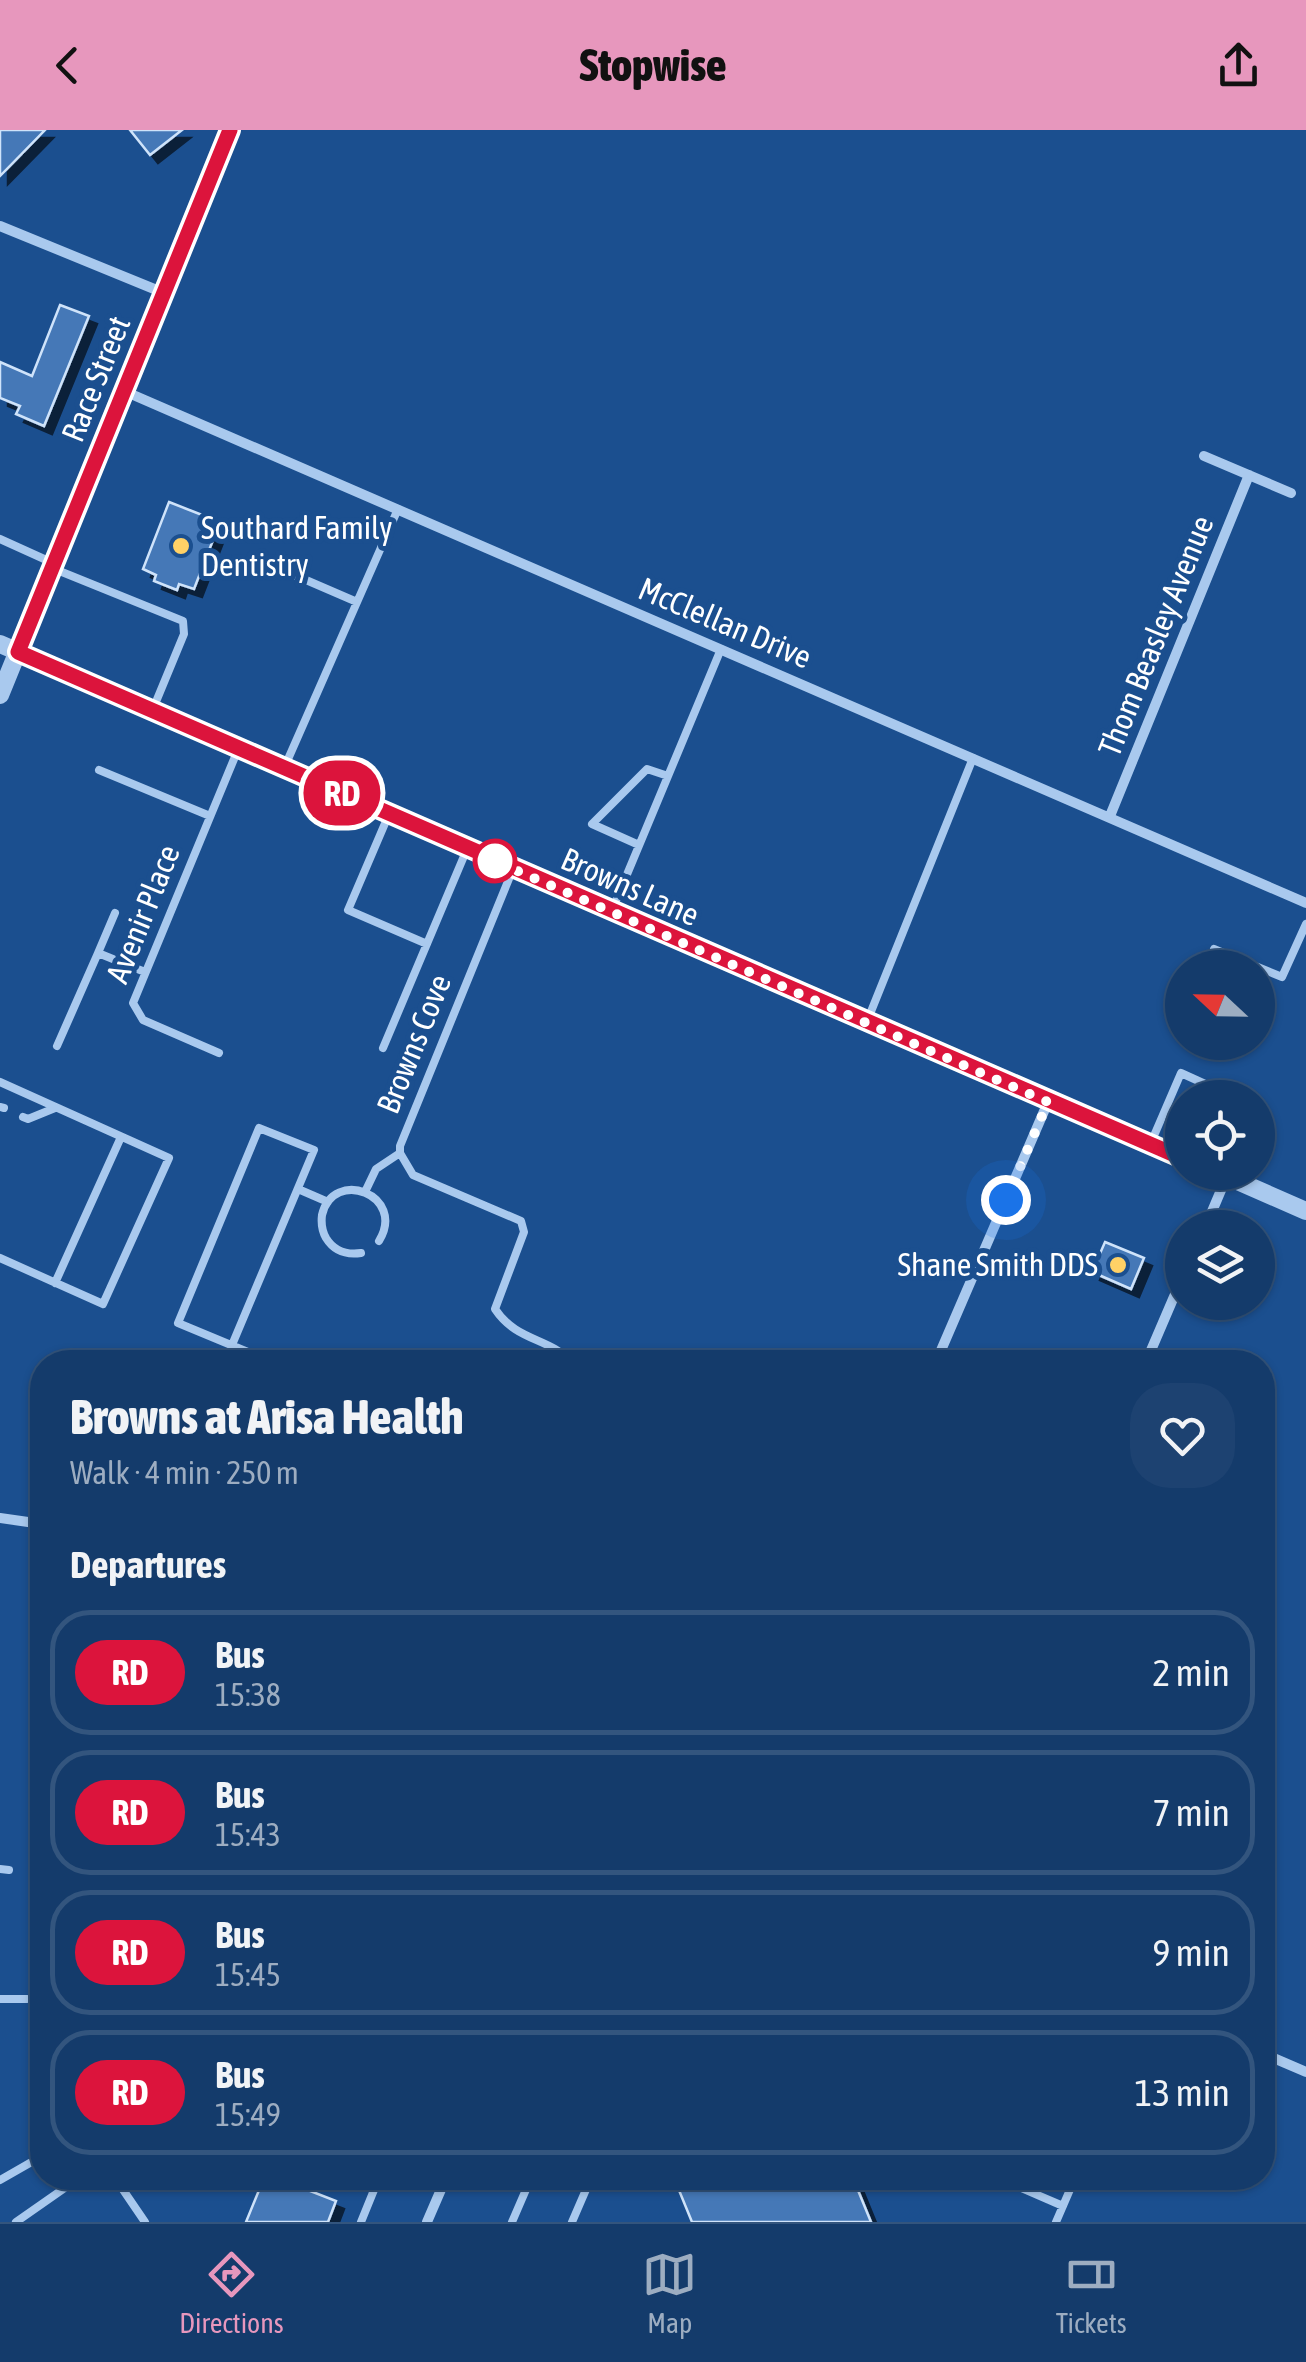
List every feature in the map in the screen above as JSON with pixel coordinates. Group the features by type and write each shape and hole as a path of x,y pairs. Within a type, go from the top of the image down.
{"street":[{"name":"Race Street","path":"0,695 9,648 53,566 230,130"},
{"path":"0,226 164,293"},
{"name":"McClellan Drive","path":"124,391 1306,903"},
{"path":"1204,456 1291,493"},
{"name":"Thom Beasley Avenue","path":"1110,816 1249,476"},
{"name":"Browns Lane","path":"9,648 1165,1151"},
{"path":"941,1350 1048,1102"},
{"path":"1258,1190 1306,1211"},
{"path":"1151,1350 1165,1318"},
{"path":"0,1518 30,1522"},
{"path":"1275,2059 1306,2072"},
{"path":"427,2222 441,2190"}],"lane":[{"path":"284,767 398,510"},
{"path":"0,539 183,621 184,634 152,710"},
{"path":"262,561 357,602"},
{"path":"612,912 721,649"},
{"name":"Avenir Place","path":"220,1053 138,1016 133,1003 239,747"},
{"path":"866,1023 973,758"},
{"path":"639,845 592,824 647,768 668,776"},
{"path":"99,770 210,816"},
{"path":"389,814 348,910 427,944"},
{"path":"383,1048 467,849"},
{"name":"Browns Cove","path":"513,869 400,1152 413,1174 521,1220 524,1232 495,1309 515,1332 556,1350"},
{"path":"58,1046 115,913"},
{"path":"1214,949 1282,977 1306,924"},
{"path":"98,953 144,972"},
{"path":"0,1082 168,1158 103,1304 0,1258"},
{"path":"23,1117 28,1120 56,1107"},
{"path":"1150,1145 1165,1110"},
{"path":"232,1346 314,1150 260,1128 178,1322 232,1346 242,1350"},
{"path":"55,1283 121,1137"},
{"path":"365,1192 376,1169 400,1152"},
{"path":"298,1189 328,1202"},
{"path":"361,1253 345,1253 327,1241 321,1222 328,1202 345,1191 365,1192 374,1197 385,1215 378,1241"},
{"path":"0,1999 26,1999"},
{"path":"0,2180 30,2163"},
{"path":"16,2222 62,2190"},
{"path":"122,2190 145,2222"},
{"path":"361,2222 374,2190"},
{"path":"512,2222 526,2190"},
{"path":"573,2222 586,2190"},
{"path":"1026,2190 1063,2206"},
{"path":"1056,2222 1070,2190"}],"building":[{"path":"0,130 45,130 0,176"},
{"path":"130,130 182,130 150,155"},
{"path":"60,305 89,316 44,426 16,414 20,406 0,398 0,362 32,376"},
{"name":"Southard Family Dentistry","path":"169,502 220,522 194,589 179,584 177,590 154,581 156,575 143,569"},
{"name":"Shane Smith DDS","path":"1105,1242 1144,1258 1131,1289 1092,1272"},
{"path":"259,2190 308,2190 336,2201 328,2222 246,2222"},
{"path":"679,2190 858,2190 871,2222 692,2222"}],"bus line":[{"name":"RD","path":"230,130 18,652 1165,1151"}],"place":[{"name":"Southard Family Dentistry","path":"181,546"},
{"name":"Shane Smith DDS","path":"1118,1265"}],"route":[{"path":"495,861 490,859 1048,1102 1006,1200"}]}
